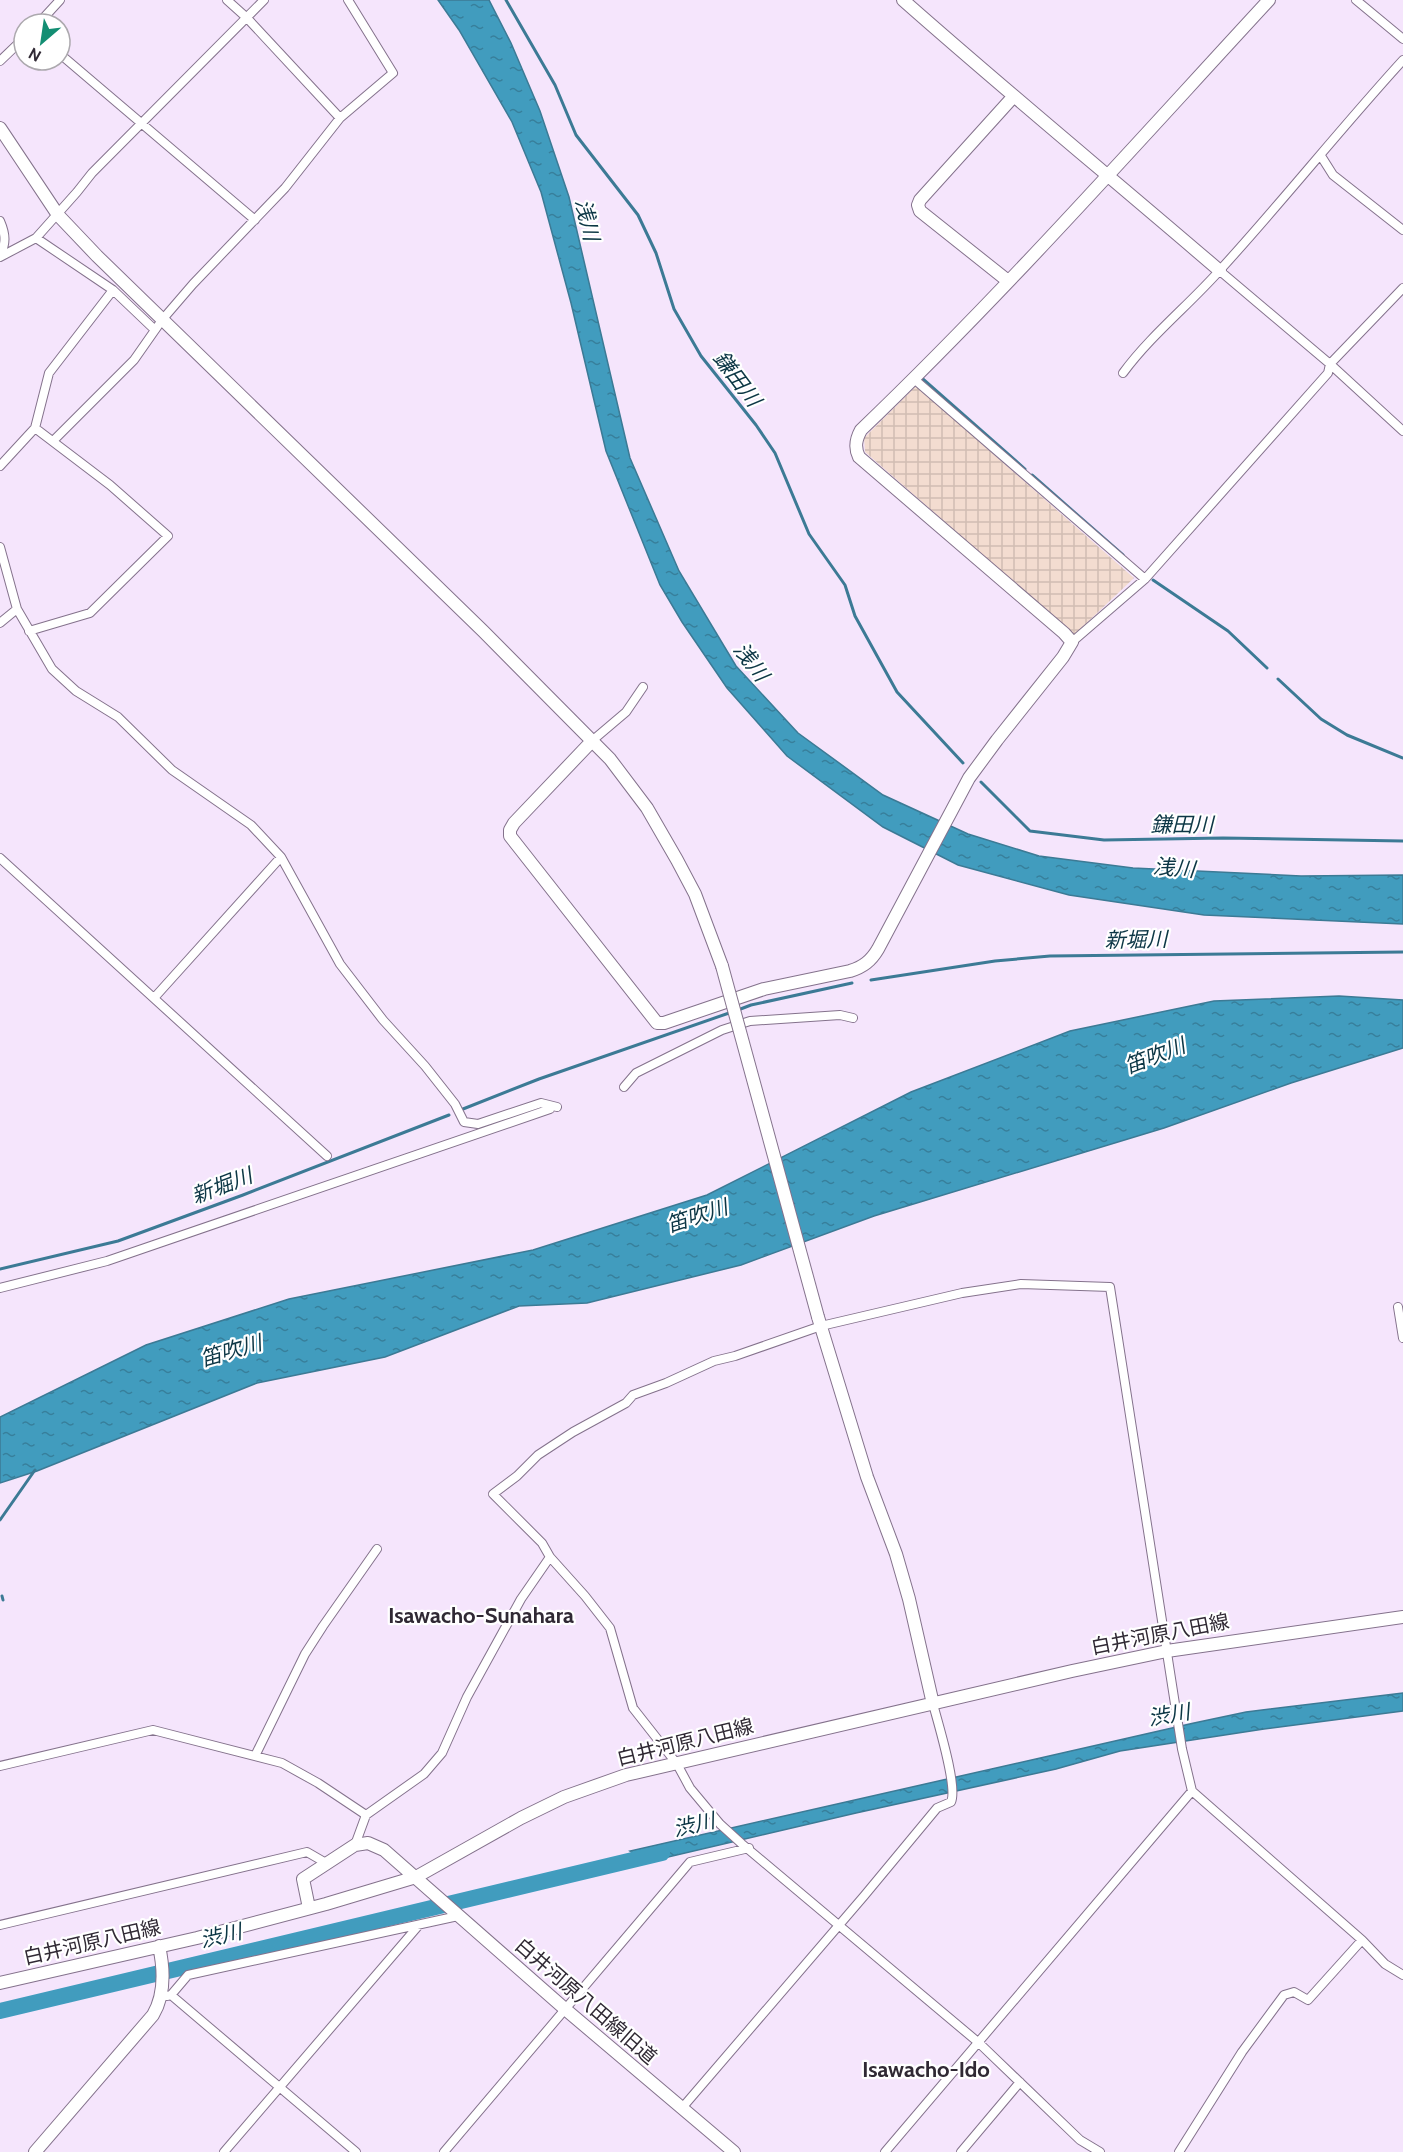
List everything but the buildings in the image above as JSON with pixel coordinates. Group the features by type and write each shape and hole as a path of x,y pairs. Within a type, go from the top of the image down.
{"street":[{"path":"49,12 60,0"},
{"path":"227,0 247,18 340,118"},
{"path":"0,221 6,233 5,246 0,257 36,238 92,173 264,0"},
{"path":"52,441 134,360 193,284 285,188 340,118 393,73 348,0"},
{"path":"903,0 1013,97 1330,364 1403,431"},
{"path":"1072,642 860,457 856,444 861,430 914,379 1008,281 1269,0"},
{"path":"1356,0 1403,39"},
{"path":"0,61 12,50"},
{"path":"1123,373 1220,271 1403,60"},
{"path":"72,64 255,220"},
{"path":"1008,281 920,211 918,205 920,200 1013,97"},
{"path":"0,128 58,215 159,325 593,741 629,782 647,808 695,894 722,966 819,1322 867,1477 896,1554 909,1599 949,1769 953,1797 951,1802 937,1808 682,2108"},
{"path":"1321,156 1333,175 1403,230"},
{"path":"36,238 113,290 159,325"},
{"path":"643,687 626,712 593,741 514,823 510,836 657,1023 664,1023 765,989 861,968 878,949 945,820 981,762 1063,657 1072,642 1145,579 1328,373 1330,364 1403,288"},
{"path":"0,466 35,428 49,373 113,290"},
{"path":"914,379 1145,579"},
{"path":"29,631 90,613 168,536 110,485 35,428"},
{"path":"0,547 18,609 52,669 76,691 118,717 172,770 251,825 281,857 340,964 383,1020 425,1066 455,1104 464,1122 478,1124 541,1103 553,1108 107,1261 0,1288"},
{"path":"0,622 18,609"},
{"path":"154,998 281,857"},
{"path":"0,858 327,1156"},
{"path":"624,1087 636,1072 722,1030 750,1021 840,1015 853,1018"},
{"path":"1100,2152 1080,2140 979,2043 720,1824 690,1788 677,1764 633,1708 610,1628 550,1557 542,1543 493,1494 517,1476 538,1455 573,1432 626,1403 633,1395 714,1361 735,1356 819,1322 1008,1284 1110,1287 1177,1720 1192,1791 1362,1940 1385,1964 1403,1975"},
{"path":"1398,1307 1403,1338"},
{"path":"255,1756 305,1654 377,1549"},
{"path":"309,1908 303,1879 355,1845 366,1815 424,1774 442,1753 464,1704 516,1608 550,1557"},
{"name":"白井河原八田線","path":"0,1983 309,1908 416,1877 521,1818 564,1797 626,1775 1167,1651 1403,1617"},
{"path":"0,1766 153,1730 282,1763 318,1783 366,1815"},
{"path":"885,2152 1192,1791"},
{"name":"白井河原八田線旧道","path":"355,1845 368,1843 384,1850 565,2009 734,2152"},
{"path":"444,2152 690,1862 745,1846"},
{"path":"0,1925 307,1852 326,1863"},
{"path":"35,2152 153,2015 165,1993 188,1976 419,1925 456,1914"},
{"path":"224,2152 419,1925"},
{"path":"1179,2152 1242,2052 1284,1995 1294,1992 1308,2000 1362,1940"},
{"path":"159,1946 165,1993 356,2152"},
{"path":"961,2152 1020,2082"}],"shaded area":[{"path":"916,386 1134,578 1074,635 865,452 864,438"}],"water":[{"path":"438,0 489,0 511,43 540,111 569,197 630,458 679,571 736,666 798,733 883,795 968,834 1039,856 1133,868 1301,876 1403,875 1403,924 1204,915 1069,895 958,865 883,827 787,756 727,688 660,585 606,451 571,303 541,192 512,122 459,30"},
{"name":"笛吹川","path":"1339,996 1403,1000 1403,1048 1291,1083 1164,1128 874,1216 741,1265 587,1303 519,1306 385,1357 257,1383 37,1471 0,1483 0,1417 146,1345 289,1299 533,1250 707,1195 911,1092 1070,1031 1214,1001"},
{"path":"1403,1693 1403,1711 1120,1751 1056,1769 647,1862 630,1851 1246,1712"}],"waterway":[{"name":"鎌田川","path":"506,0 555,85 576,135 638,215 656,253 674,309 701,356 756,425 775,453 809,534 845,585 855,616 897,692 963,763"},
{"path":"922,378 1025,469"},
{"path":"1032,475 1123,555"},
{"path":"1153,580 1228,631 1267,668"},
{"path":"1278,679 1321,719 1347,735 1403,758"},
{"name":"鎌田川","path":"981,782 1030,831 1104,840 1223,838 1403,841"},
{"name":"新堀川","path":"871,980 995,961 1050,956 1403,952"},
{"name":"新堀川","path":"738,1010 751,1005 852,983"},
{"name":"新堀川","path":"463,1109 539,1079 732,1012"},
{"name":"新堀川","path":"0,1269 118,1241 449,1115"},
{"path":"0,1520 35,1470"},
{"path":"2,1596 3,1600"},
{"name":"渋川","path":"0,2011 662,1853"}],"district":[{"name":"Isawacho-Sunahara","path":"481,1615"},
{"name":"Isawacho-Ido","path":"926,2069"}],"water label":[{"name":"浅川","path":"587,220"},
{"name":"浅川","path":"751,662"},
{"name":"浅川","path":"1174,868"}]}
